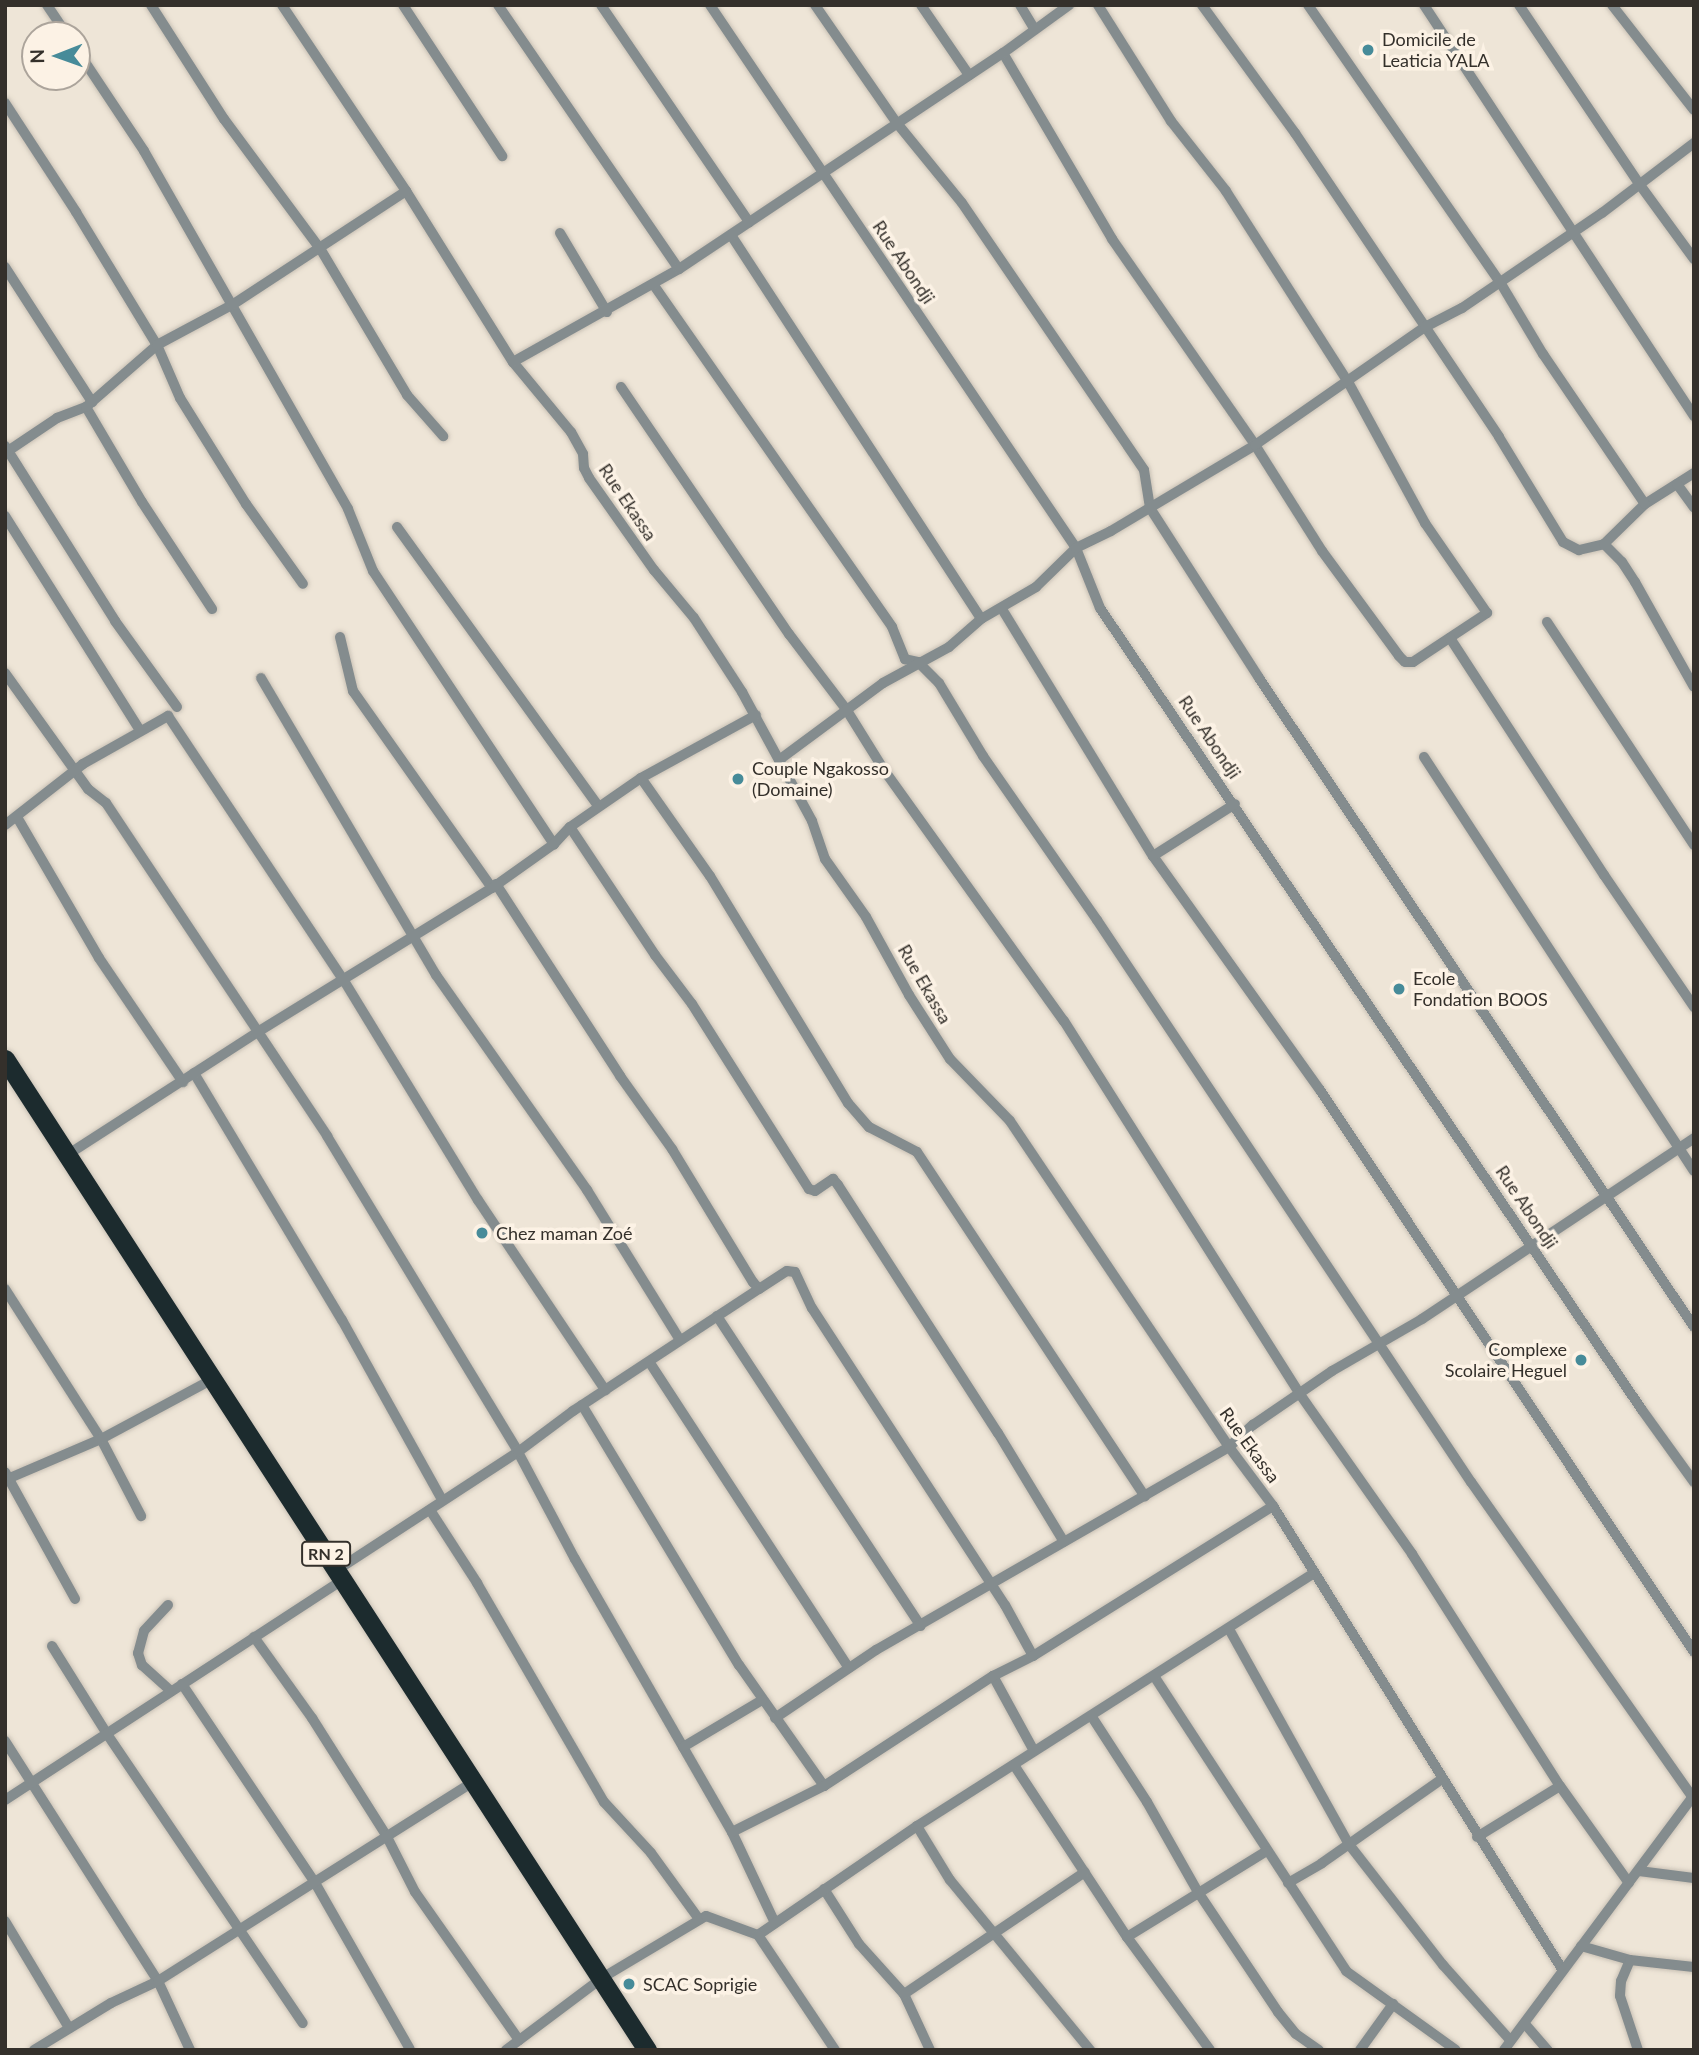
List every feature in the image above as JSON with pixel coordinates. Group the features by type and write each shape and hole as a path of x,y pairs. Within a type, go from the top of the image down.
{"highway":[{"name":"RN 2","path":"5,1059 647,2050"}],"street":[{"path":"47,5 58,21"},
{"path":"151,5 224,119 321,250 407,395 443,436"},
{"name":"Rue Ekassa","path":"282,5 406,191 513,362 552,413 571,432 583,454 589,478 649,563 694,618 756,715 812,821 825,859 866,917 909,995 950,1059 1010,1121 1228,1447 1273,1506 1477,1838 1562,1969"},
{"path":"403,5 502,156"},
{"path":"498,5 679,269"},
{"path":"601,5 749,222"},
{"name":"Rue Abondji","path":"710,5 1076,548 1100,608 1694,1482"},
{"path":"815,5 896,122 962,203 1144,470 1150,508 1366,840 1694,1327"},
{"path":"921,5 969,75"},
{"path":"1020,5 1034,28"},
{"path":"513,362 607,312 679,269 1003,53 1069,5"},
{"path":"1003,53 1112,239 1255,445 1322,551 1405,662 1413,662 1487,613 1425,523 1348,382 1226,191 1171,121 1098,5"},
{"path":"1202,5 1295,133 1499,437 1563,542 1579,550 1604,544 1645,504 1694,473"},
{"path":"1308,5 1500,282 1543,354 1645,504"},
{"path":"1424,5 1694,416"},
{"path":"1519,5 1640,185 1694,259"},
{"path":"1612,5 1694,110"},
{"path":"91,71 144,151 348,509 373,571 554,844"},
{"path":"5,103 76,212 157,345 180,398 246,504 303,584"},
{"path":"779,760 846,709 918,663 949,647 981,618 1002,609 1036,587 1076,548 1150,508 1255,445 1425,327 1462,308 1500,282 1640,185 1694,143"},
{"path":"177,707 115,621 6,450 57,418 89,405 157,345 232,305 321,250 406,191"},
{"path":"560,233 607,312"},
{"path":"731,235 981,618"},
{"path":"5,267 89,405 142,502 212,609"},
{"path":"653,284 892,627 905,659 918,663 939,683 983,756 1097,920 1378,1344 1693,1798 1507,2045 1348,1843 1229,1629"},
{"path":"621,387 789,634 846,709 884,770 1064,1021 1299,1393 1412,1554 1560,1786 1629,1883"},
{"path":"1677,484 1694,507"},
{"path":"5,516 140,730"},
{"path":"397,527 598,806"},
{"path":"1604,544 1622,562 1635,582 1694,687"},
{"path":"1002,609 1153,856 1320,1090 1694,1652"},
{"path":"1547,622 1694,845"},
{"path":"340,637 353,691 494,886 620,1076 672,1149 759,1289"},
{"path":"1450,638 1604,875 1694,1007"},
{"path":"5,673 88,789 106,803 256,1033 327,1136 519,1452 575,1559 732,1832 774,1921"},
{"path":"261,678 412,938 593,1199 680,1340"},
{"path":"67,1155 183,1083 256,1033 494,886 554,844 570,827 598,806 641,778 756,715"},
{"path":"6,824 83,764 168,716 343,979 478,1200 605,1390"},
{"path":"1424,757 1694,1171"},
{"path":"641,778 710,876 848,1103 869,1127 917,1152 1145,1496"},
{"path":"1153,856 1234,804"},
{"path":"17,817 99,958 183,1083"},
{"path":"570,827 655,955 692,1004 809,1189 815,1191 834,1179 1065,1542"},
{"path":"194,1073 342,1320 442,1500"},
{"path":"775,1718 849,1668 988,1583 1065,1542 1228,1447 1253,1425 1299,1393 1456,1296 1694,1138"},
{"path":"5,1800 254,1637 442,1500 519,1452 582,1405 787,1271 795,1272 812,1308 988,1583 1005,1605 1033,1656"},
{"path":"5,1289 101,1439 141,1516"},
{"path":"716,1316 921,1626"},
{"path":"650,1363 849,1668"},
{"path":"75,1598 7,1477 101,1439 213,1379"},
{"path":"582,1405 762,1700 824,1786"},
{"path":"732,1832 824,1786 993,1676 1033,1656 1273,1506"},
{"path":"430,1510 477,1583 604,1802 652,1853 699,1919"},
{"path":"758,1935 774,1921 917,1826 1092,1717 1314,1573"},
{"path":"168,1605 144,1631 138,1653 142,1665 171,1692"},
{"path":"254,1637 312,1718 386,1835 415,1892 519,2040"},
{"path":"52,1646 107,1734 303,2023"},
{"path":"993,1676 1034,1751"},
{"path":"1154,1676 1346,1970 1456,2050"},
{"path":"182,1684 314,1881 410,2049"},
{"path":"683,1747 762,1700"},
{"path":"1092,1717 1147,1802 1198,1892 1278,2012 1296,2034 1319,2050"},
{"path":"5,1741 158,1981 190,2050"},
{"path":"1014,1765 1127,1937 1210,2050"},
{"path":"1288,1883 1442,1779"},
{"path":"34,2050 111,2003 158,1981 474,1781"},
{"path":"1477,1838 1560,1786"},
{"path":"917,1826 950,1880 1090,2050"},
{"path":"1127,1937 1267,1851"},
{"path":"904,1994 1085,1871"},
{"path":"1639,1871 1694,1878"},
{"path":"824,1889 859,1944 904,1994 930,2050"},
{"path":"506,2050 602,1978 699,1919 710,1917 758,1935 835,2050"},
{"path":"5,1921 69,2028"},
{"path":"1581,1946 1630,1960 1694,1967"},
{"path":"1630,1960 1621,1981 1620,1996 1638,2050"},
{"path":"1360,2050 1393,2004"},
{"path":"1525,2024 1548,2050"}],"place":[{"name":"Domicile de Leaticia YALA","path":"1368,50"},
{"name":"Couple Ngakosso (Domaine)","path":"738,779"},
{"name":"Ecole Fondation BOOS","path":"1399,989"},
{"name":"Chez maman Zoé","path":"482,1233"},
{"name":"Complexe Scolaire Heguel","path":"1581,1360"},
{"name":"SCAC Soprigie","path":"629,1984"}]}
